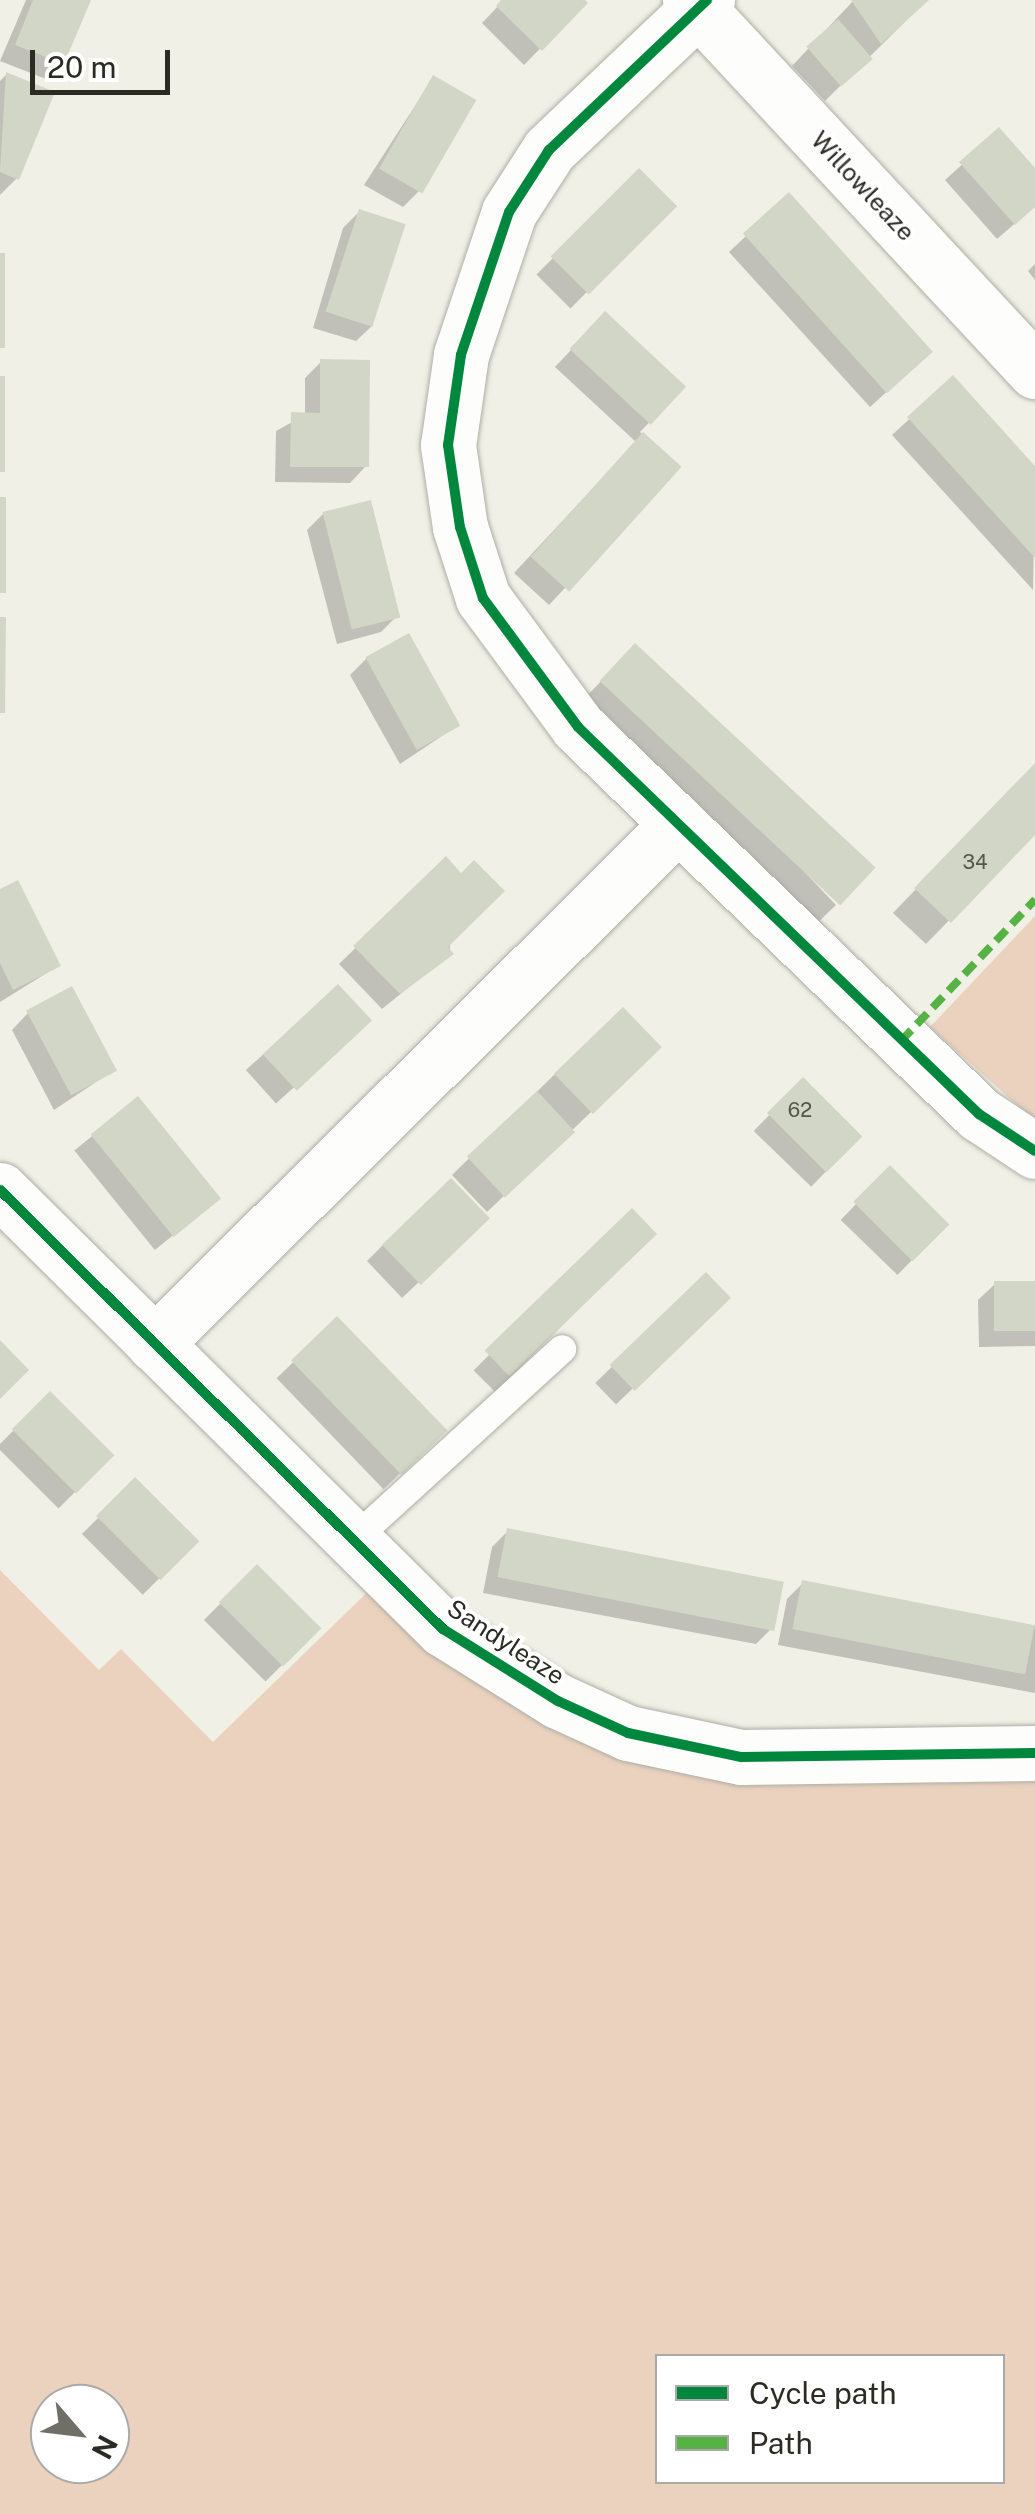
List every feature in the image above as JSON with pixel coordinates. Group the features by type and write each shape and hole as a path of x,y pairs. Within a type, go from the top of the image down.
{"street":[{"name":"Willowleaze","path":"698,3 1035,372"},
{"path":"698,3 549,150 509,212 461,355 448,445 482,598 527,670 676,826 979,1114 1035,1152"},
{"path":"154,1344 676,826"},
{"name":"Sandyleaze","path":"0,1190 443,1629 628,1732 741,1757 1035,1753"}],"lane":[{"path":"351,1542 562,1349"}],"shaded area":[{"path":"1035,916 1035,1121 930,1027"},
{"path":"0,1570 99,1670 121,1649 213,1742 385,1575 628,1733 1035,1753 1035,2514 0,2514"}],"building":[{"path":"33,0 91,0 64,64 15,45"},
{"path":"501,0 588,3 542,51 496,6"},
{"path":"851,0 929,0 881,44"},
{"path":"838,19 873,59 841,87 806,47"},
{"path":"6,72 55,92 19,180 0,172"},
{"path":"433,75 476,100 422,194 379,169"},
{"path":"999,127 1035,168 1035,207 1015,225 959,162"},
{"path":"639,168 677,206 589,295 551,256"},
{"path":"789,192 933,352 887,393 743,233"},
{"path":"359,209 406,224 372,327 326,312"},
{"path":"0,253 5,253 5,348 0,348"},
{"path":"605,311 686,387 651,425 570,349"},
{"path":"320,359 370,360 369,467 290,467 291,412 320,413"},
{"path":"953,375 1035,466 1035,558 907,417"},
{"path":"0,376 5,376 5,472 0,472"},
{"path":"643,432 682,467 569,592 531,557"},
{"path":"0,497 6,497 6,593 0,593"},
{"path":"371,500 400,617 352,630 322,512"},
{"path":"0,617 6,617 5,713 0,713"},
{"path":"409,633 460,726 417,750 365,657"},
{"path":"635,643 876,867 840,905 600,681"},
{"path":"1035,763 1035,835 951,923 914,888"},
{"path":"446,856 461,873 474,860 505,891 448,947 454,954 400,994 353,946"},
{"path":"18,880 61,966 13,990 0,963 0,889"},
{"path":"338,984 372,1021 297,1091 263,1054"},
{"path":"72,986 117,1071 71,1095 26,1010"},
{"path":"623,1007 662,1047 593,1114 554,1074"},
{"path":"803,1077 862,1136 826,1172 767,1113"},
{"path":"537,1091 575,1132 505,1197 467,1156"},
{"path":"138,1096 221,1199 174,1237 91,1134"},
{"path":"890,1165 949,1224 913,1261 853,1202"},
{"path":"451,1178 490,1218 421,1285 382,1245"},
{"path":"632,1208 657,1234 510,1376 485,1350"},
{"path":"706,1272 731,1298 635,1391 610,1365"},
{"path":"994,1281 1035,1281 1035,1331 994,1331"},
{"path":"337,1316 447,1430 401,1475 291,1360"},
{"path":"0,1340 29,1370 0,1399"},
{"path":"50,1391 114,1455 76,1494 12,1429"},
{"path":"135,1477 199,1541 160,1580 96,1516"},
{"path":"507,1528 784,1582 774,1631 497,1577"},
{"path":"257,1564 321,1628 283,1667 219,1602"},
{"path":"802,1580 1035,1625 1025,1674 792,1629"}],"marked path":[{"path":"901,1041 1035,900"}],"cycle path":[{"path":"707,0 549,150 509,212 461,355 448,445 460,527 483,598 578,727 979,1114 1035,1151"},
{"path":"0,1190 443,1629 558,1701 628,1733 741,1757 1035,1753"}]}
